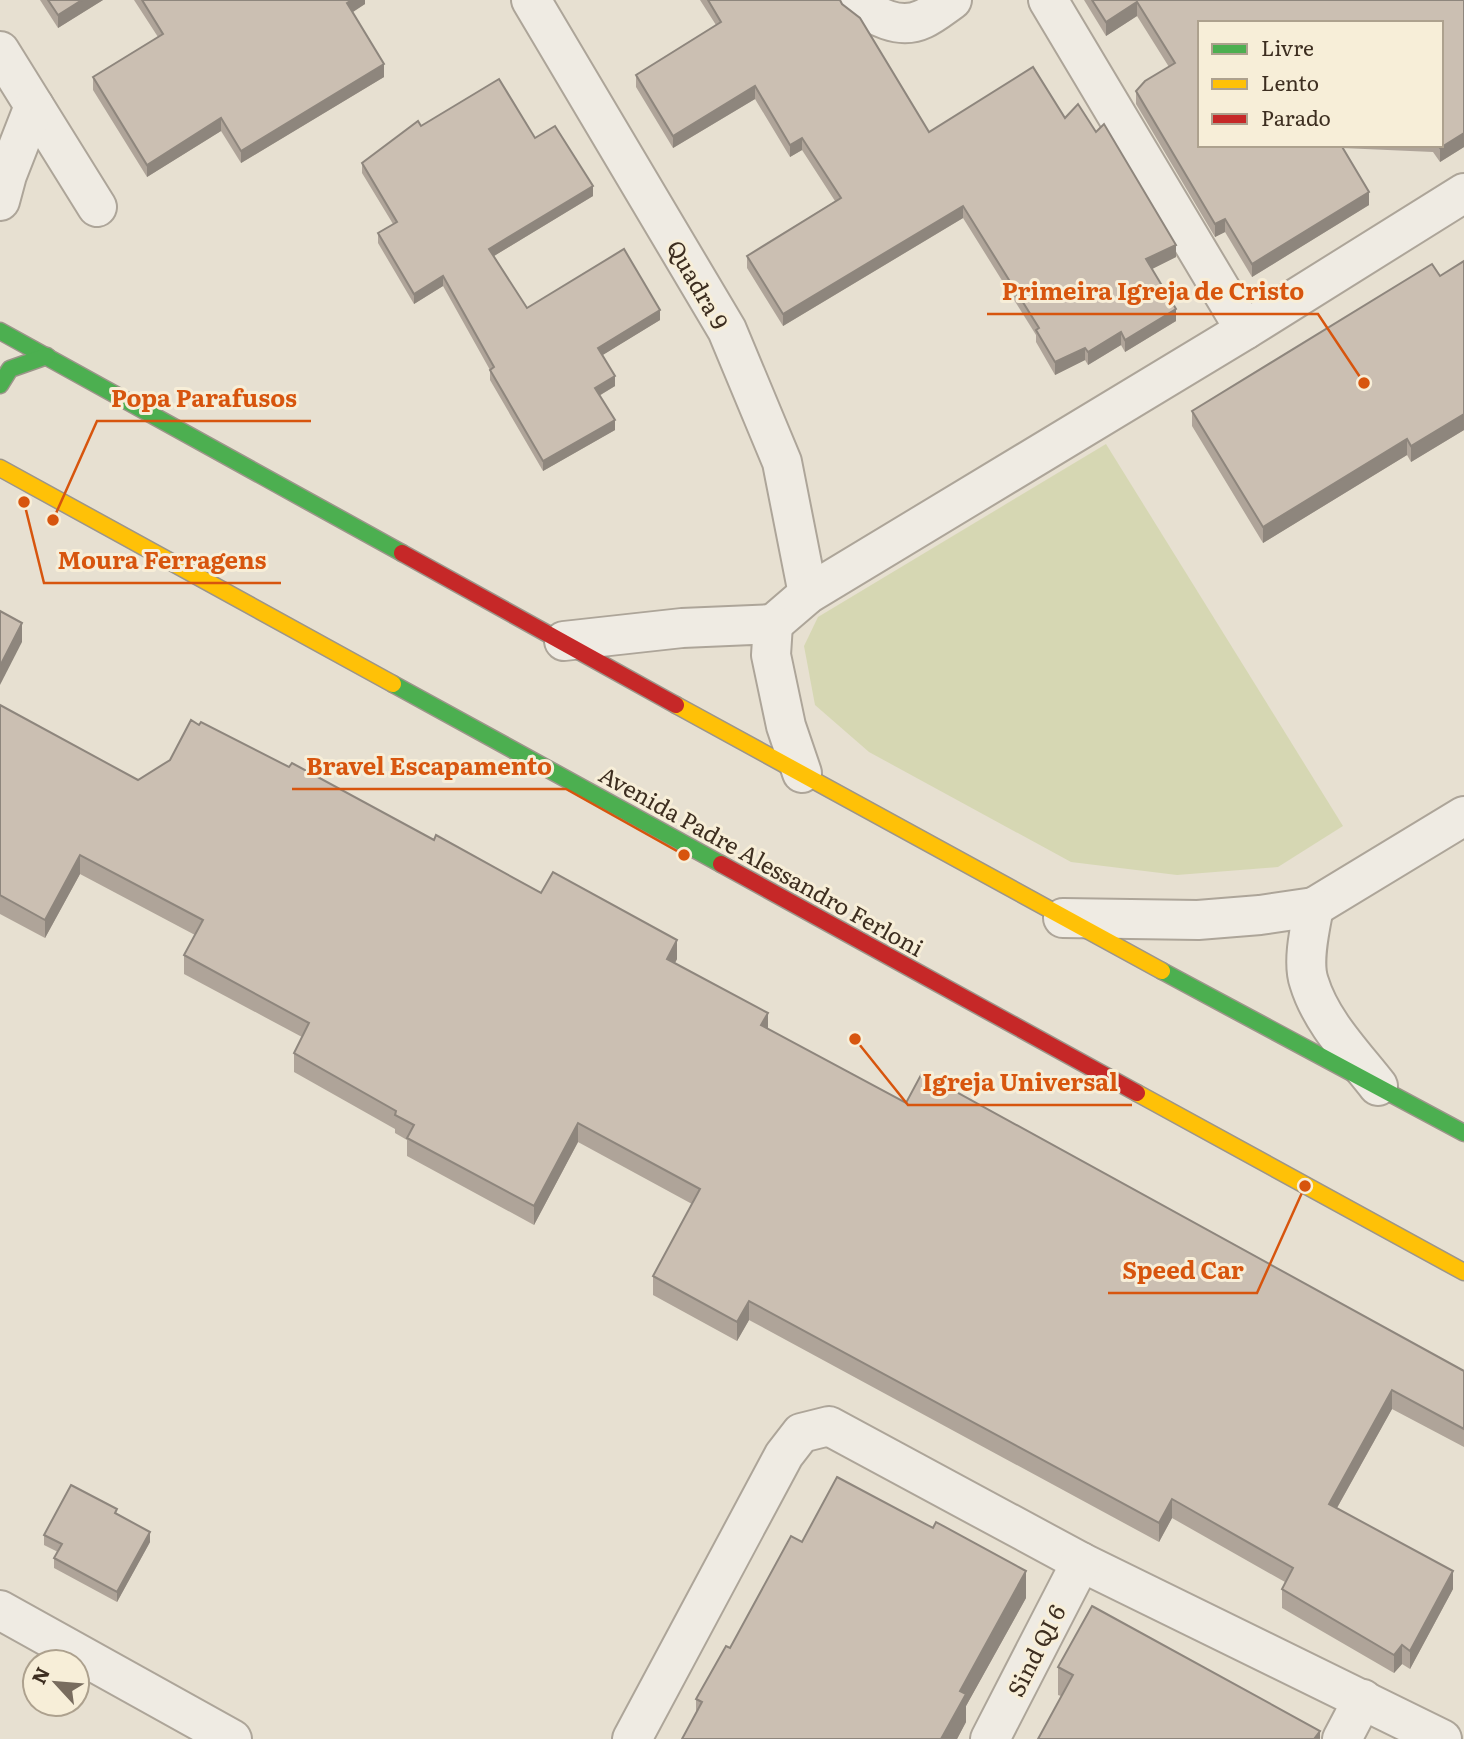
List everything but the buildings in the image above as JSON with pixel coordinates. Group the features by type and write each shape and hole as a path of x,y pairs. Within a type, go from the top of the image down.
{"main road":[{"path":"0,331 1063,918 1464,1133"},
{"path":"0,385 10,369 47,356"},
{"name":"Avenida Padre Alessandro Ferloni","path":"0,468 1464,1272"}],"street":[{"name":"Quadra 9","path":"531,0 727,330 782,463 807,594"},
{"path":"856,0 869,13 893,22 921,20 952,0"},
{"path":"1048,0 1245,330"},
{"path":"0,51 97,207"},
{"path":"0,201 34,106"},
{"path":"564,641 682,628 773,624 807,594 1245,330 1464,192"},
{"path":"773,624 771,656 786,726 802,773"},
{"path":"1063,918 1198,920 1314,907 1464,816"},
{"path":"1314,907 1308,946 1308,981 1329,1023 1378,1086"},
{"path":"632,1739 784,1455 801,1433 829,1426 1081,1562 1442,1739"},
{"name":"Sind QI 6","path":"990,1739 1081,1562"},
{"path":"0,1610 232,1739"},
{"path":"1342,1739 1363,1699"}],"green space":[{"path":"1106,444 1343,826 1278,867 1177,875 1071,862 869,752 815,705 804,646 818,617"}],"traffic: fast":[{"path":"0,331 402,553"},
{"path":"0,385 10,369 47,356"},
{"path":"393,684 721,864"},
{"path":"1162,971 1464,1133"}],"traffic: slow":[{"path":"0,468 393,684"},
{"path":"676,705 1162,971"},
{"path":"1137,1093 1464,1272"}],"traffic: jam":[{"path":"402,553 676,705"},
{"path":"721,864 1137,1093"}],"place":[{"name":"Primeira Igreja de Cristo","path":"1364,383"},
{"name":"Moura Ferragens","path":"24,502"},
{"name":"Popa Parafusos","path":"53,520"},
{"name":"Bravel Escapamento","path":"684,855"},
{"name":"Igreja Universal","path":"855,1039"},
{"name":"Speed Car","path":"1305,1186"}]}
